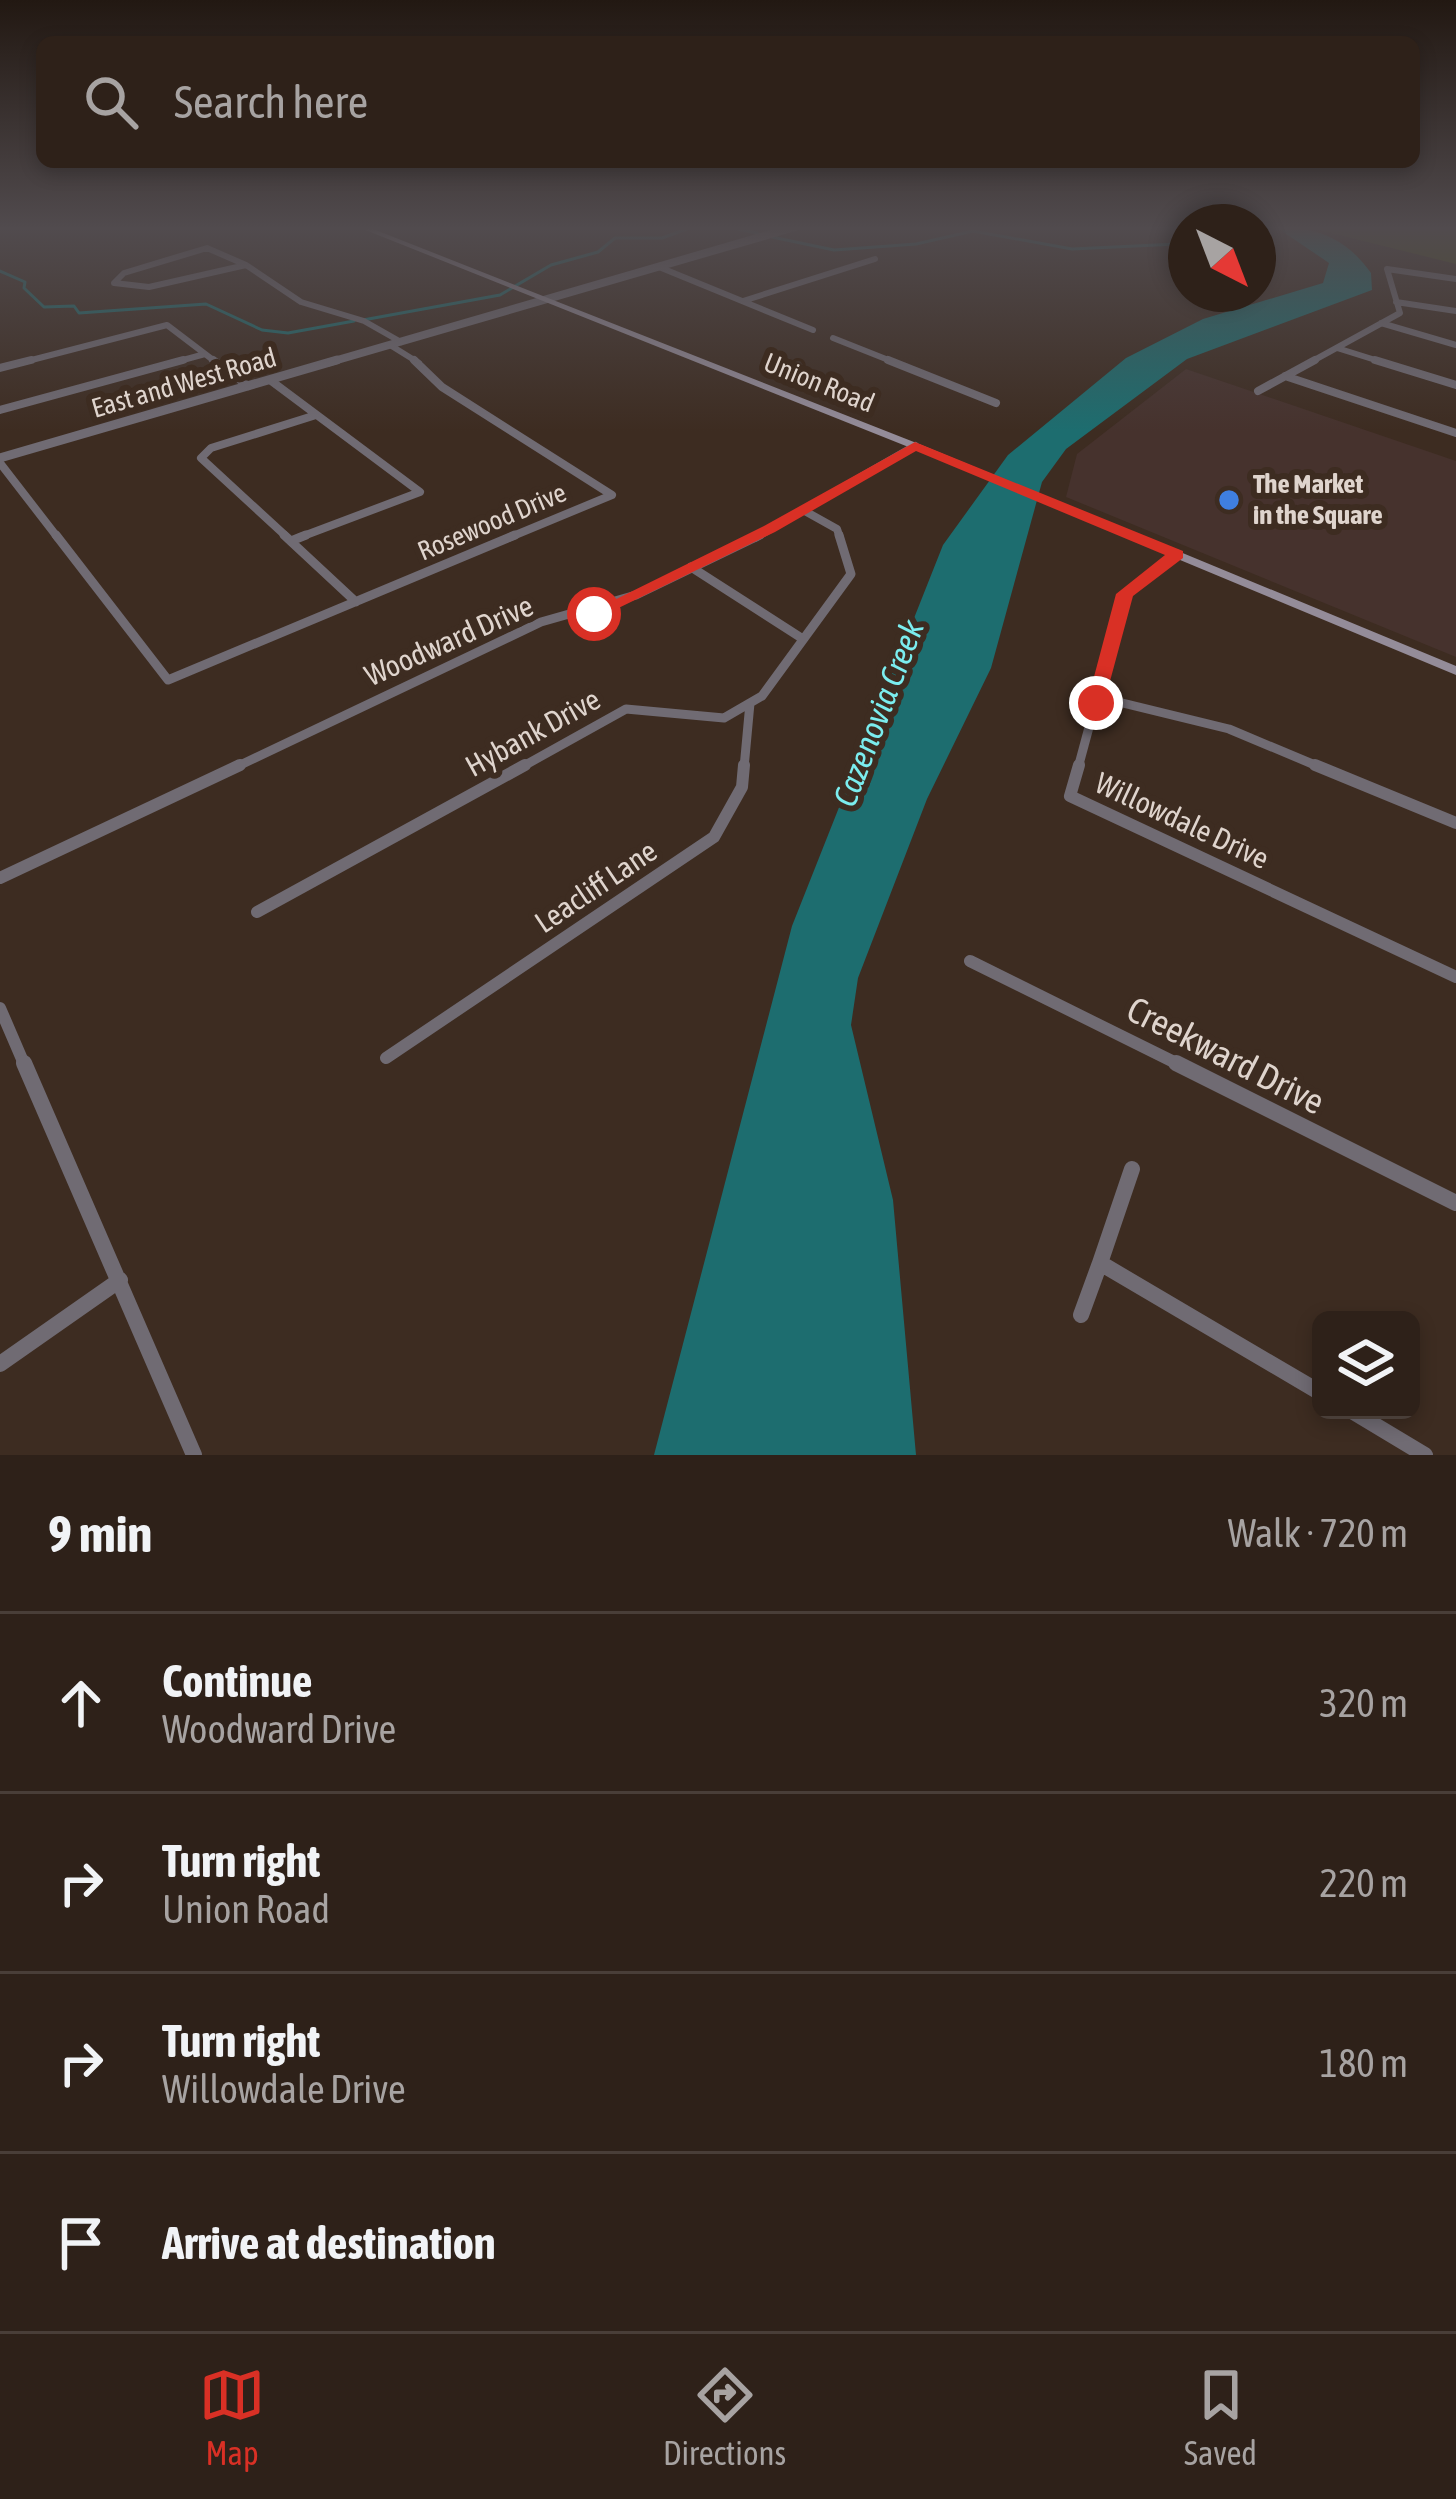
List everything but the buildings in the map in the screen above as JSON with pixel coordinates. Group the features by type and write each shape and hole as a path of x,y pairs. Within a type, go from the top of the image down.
{"main road":[{"name":"Union Road","path":"532,295 915,446 1456,671"}],"street":[{"path":"290,295 364,321 396,343"},
{"name":"East and West Road","path":"0,460 562,295"},
{"path":"728,295 813,329"},
{"path":"743,301 762,295"},
{"path":"1258,391 1400,313 1394,295"},
{"path":"1396,302 1456,310"},
{"path":"1381,323 1456,345"},
{"path":"0,368 167,326 248,386"},
{"path":"833,338 996,403"},
{"name":"Rosewood Drive","path":"0,460 168,680 612,494 442,387 396,343"},
{"path":"1337,348 1456,385"},
{"path":"0,410 205,354"},
{"path":"1285,376 1456,434"},
{"path":"270,380 420,492 291,541"},
{"path":"316,415 211,448 201,458 356,602"},
{"name":"Woodward Drive","path":"0,878 541,622 594,614 803,510 915,446"},
{"path":"750,703 762,696 850,574 838,529 803,510"},
{"name":"Willowdale Drive","path":"1177,554 1125,594 1070,796 1456,977"},
{"path":"691,567 803,639"},
{"path":"1098,697 1229,729 1456,824"},
{"name":"Hybank Drive","path":"257,912 626,710 724,718 750,703"},
{"name":"Leacliff Lane","path":"386,1058 714,837 742,787 750,703"},
{"name":"Creekward Drive","path":"970,961 1456,1203"},
{"path":"0,1008 194,1455"},
{"path":"1081,1315 1132,1169"},
{"path":"1100,1263 1312,1388"},
{"path":"0,1364 121,1280"},
{"path":"1365,1419 1425,1455"}],"shaded area":[{"path":"1186,369 1456,461 1456,657 1066,497 1077,454"}],"water":[{"name":"Cazenovia Creek","path":"1283,295 1359,295 1187,359 1066,449 1042,482 991,668 927,799 858,978 851,1025 893,1200 916,1455 654,1455 792,926 943,545 1008,455 1126,358 1203,319 1226,312 1276,312 1276,297"}],"waterway":[{"path":"31,295 44,307 74,306 79,313 206,304 262,330 288,333 354,321"},
{"path":"363,320 500,295"}],"place":[{"name":"The Market in the Square","path":"1229,500"}],"route":[{"path":"594,614 770,529 915,446 1177,554 1125,594 1096,703"}]}
